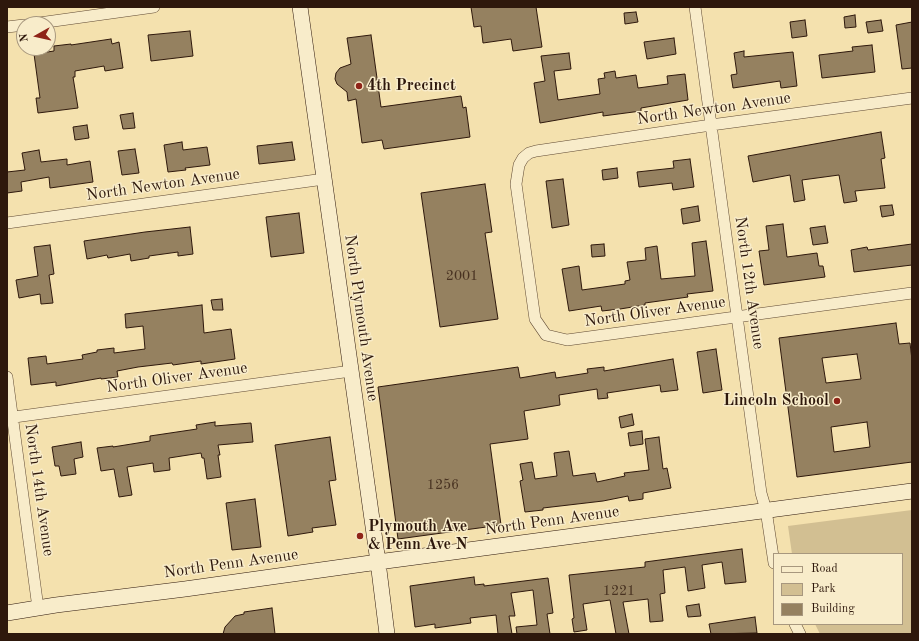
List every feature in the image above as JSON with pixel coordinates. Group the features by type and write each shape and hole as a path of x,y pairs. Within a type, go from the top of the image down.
{"main road":[{"name":"North Plymouth Avenue","path":"300,7 387,634"},
{"name":"North Penn Avenue","path":"7,612 912,491"}],"street":[{"path":"56,21 154,7"},
{"name":"North 12th Avenue","path":"695,7 761,493 766,510 773,556"},
{"name":"North Newton Avenue","path":"546,335 535,319 516,184 519,165 523,158 529,153 711,125 912,98"},
{"name":"North Newton Avenue","path":"7,223 324,179"},
{"name":"North Oliver Avenue","path":"546,335 567,340 912,293"},
{"name":"North Oliver Avenue","path":"10,418 351,371"},
{"name":"North 14th Avenue","path":"7,377 10,418 38,608"},
{"path":"796,625 800,634"}],"green space":[{"path":"912,510 912,634 820,634 816,625 903,625 903,553 792,553 788,526"}],"building":[{"path":"471,7 536,7 542,47 513,51 511,39 483,43 481,26 474,27"},
{"path":"636,12 638,22 625,24 624,13"},
{"path":"855,15 856,27 845,28 844,17"},
{"path":"805,20 807,36 792,38 790,22"},
{"path":"881,20 883,31 868,33 866,22"},
{"path":"912,22 912,68 902,69 896,25"},
{"path":"190,31 193,56 151,61 148,35"},
{"name":"4th Precinct","path":"371,35 381,107 461,96 463,108 466,107 470,137 384,149 382,140 362,143 356,99 348,101 347,92 337,84 335,79 336,73 340,68 351,64 347,38"},
{"path":"674,38 676,54 647,59 644,42"},
{"path":"111,39 112,44 119,42 123,68 105,71 104,66 75,71 75,77 73,77 78,108 38,113 36,98 40,98 34,56 56,56 56,46"},
{"path":"872,45 875,72 822,78 819,55 853,51 852,47"},
{"path":"744,51 744,57 793,52 797,86 781,88 780,81 733,88 731,75 737,74 734,53"},
{"path":"569,53 571,69 554,71 558,100 600,94 598,79 605,78 604,73 615,71 616,78 636,75 638,88 668,84 667,76 685,74 688,100 641,108 641,111 603,116 603,112 540,123 534,83 545,81 541,56"},
{"path":"133,113 135,128 123,129 120,115"},
{"path":"87,125 89,138 75,140 73,127"},
{"path":"881,132 885,158 881,159 885,188 855,191 857,201 844,203 839,175 802,180 805,200 794,202 790,175 753,182 748,156"},
{"path":"182,142 183,150 207,147 210,165 168,172 164,145"},
{"path":"292,142 295,160 259,164 257,146"},
{"path":"135,149 139,173 122,175 118,151"},
{"path":"39,150 41,162 67,159 67,165 90,161 93,182 50,188 49,177 21,182 22,191 7,193 7,172 25,170 22,153"},
{"path":"690,159 694,187 673,190 672,183 639,187 637,172 674,168 673,161"},
{"path":"617,168 618,178 603,180 602,170"},
{"path":"563,179 569,225 552,228 546,181"},
{"path":"485,184 492,232 485,233 498,319 440,327 421,193"},
{"path":"892,205 894,215 882,217 880,206"},
{"path":"698,206 700,221 683,224 681,209"},
{"path":"299,213 304,253 271,257 266,217"},
{"path":"783,224 787,257 817,253 819,266 823,266 825,277 764,285 759,251 769,250 766,226"},
{"path":"825,226 828,243 813,245 810,228"},
{"path":"190,227 193,254 178,256 178,252 149,256 149,258 131,261 130,254 108,258 107,255 87,259 84,241"},
{"path":"706,241 713,291 687,294 688,297 645,303 645,305 620,309 602,311 601,306 569,311 562,269 579,266 582,290 625,284 625,281 630,280 627,262 646,260 645,248 657,246 661,279 695,276 692,243"},
{"path":"604,244 605,256 592,257 591,245"},
{"path":"912,244 912,265 854,272 851,250 867,247 868,250"},
{"path":"50,245 54,274 49,275 53,303 41,304 40,294 19,298 16,280 38,276 34,247"},
{"path":"222,299 223,310 213,310 211,300"},
{"path":"202,305 204,333 231,329 235,359 201,364 201,361 173,365 172,363 138,367 117,371 118,377 101,378 56,386 56,382 31,385 28,358 46,356 47,364 83,359 82,355 97,352 97,350 114,348 114,353 145,349 143,326 126,328 125,314"},
{"name":"Lincoln School","path":"896,323 899,344 910,343 912,360 912,462 797,477 779,338","holes":["857,354 861,379 826,383 822,358","867,422 870,447 834,452 831,427"]},
{"path":"716,349 722,390 703,393 697,352"},
{"path":"673,359 678,390 661,392 660,385 607,393 608,398 598,399 597,389 559,395 560,405 524,411 528,439 490,444 501,525 398,539 378,387 518,367 520,378 555,372 556,378 588,373 587,369 604,367 604,371"},
{"path":"632,414 634,425 621,428 619,417"},
{"path":"215,422 215,426 251,423 253,442 218,445 221,477 207,479 204,458 202,458 201,453 169,458 170,470 154,472 153,463 127,467 132,495 119,497 114,469 101,471 97,448 150,441 150,436 197,429 196,425"},
{"path":"642,431 643,444 630,446 628,433"},
{"path":"330,437 336,480 329,481 336,525 312,528 313,532 288,536 275,445"},
{"path":"659,437 663,469 667,468 671,488 643,493 643,499 629,501 628,496 525,512 520,481 523,480 520,464 532,462 535,479 557,476 554,453 569,451 573,476 595,473 597,482 625,476 624,473 649,470 645,439"},
{"path":"81,442 83,457 74,459 76,474 61,476 59,466 55,466 52,447"},
{"path":"255,499 261,547 232,550 226,503"},
{"path":"742,549 746,582 725,584 722,562 702,565 705,588 688,591 685,567 663,570 665,593 660,594 663,621 650,622 648,599 623,602 629,634 616,634 610,600 583,604 587,630 574,632 572,619 574,618 569,575 645,567 645,562"},
{"path":"474,577 475,585 484,584 484,586 548,578 553,613 547,614 550,634 517,634 516,627 537,625 533,590 511,593 515,616 509,616 512,634 498,634 496,615 470,618 471,623 435,628 435,624 415,627 410,586"},
{"path":"699,604 701,616 688,617 686,606"},
{"path":"272,608 275,634 223,634 225,627 235,616 244,614 244,612"},
{"path":"755,617 757,633 711,634 709,624"}],"place":[{"name":"4th Precinct","path":"359,86"},
{"name":"Lincoln School","path":"837,401"},
{"name":"Plymouth Ave & Penn Ave N","path":"360,536"}]}
